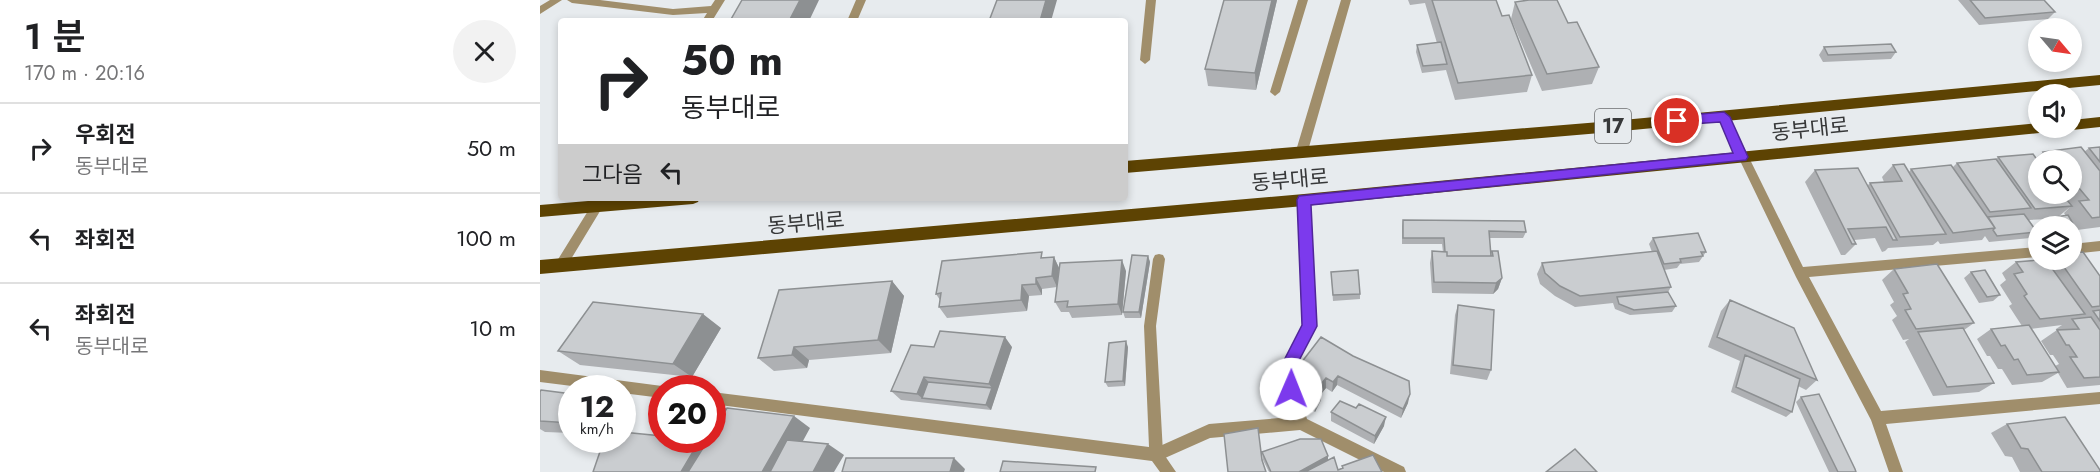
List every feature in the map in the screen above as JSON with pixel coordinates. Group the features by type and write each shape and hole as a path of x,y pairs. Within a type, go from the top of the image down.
{"main road":[{"name":"동부대로","path":"1128,167 1724,117 2100,80"},
{"path":"2082,124 2100,122"},
{"name":"동부대로","path":"540,267 1304,200 2028,130"},
{"path":"540,211 600,201"}],"street":[{"path":"540,11 557,0"},
{"path":"573,0 673,12 717,4"},
{"path":"853,18 861,0"},
{"path":"1145,60 1151,0"},
{"path":"1275,92 1303,0"},
{"path":"1301,154 1346,0"},
{"path":"709,18 717,4"},
{"path":"1724,117 1800,273 1877,418 1896,472"},
{"path":"1301,423 1286,372 1310,326 1304,200"},
{"path":"561,265 600,201"},
{"path":"2082,248 2100,246"},
{"path":"1800,273 2028,253"},
{"path":"1159,259 1150,326 1156,455 1169,472"},
{"path":"540,376 648,390"},
{"path":"1877,418 2100,398"},
{"path":"726,400 1156,455 1209,431 1301,423 1399,472"}],"building":[{"path":"742,0 800,0 791,18 732,18"},
{"path":"997,0 1046,0 1041,18 990,18"},
{"path":"1224,0 1272,0 1255,73 1205,69"},
{"path":"1432,0 1496,0 1502,16 1509,15 1532,75 1458,83"},
{"path":"1557,0 1568,23 1577,22 1599,67 1547,74 1515,2"},
{"path":"1970,0 2044,0 2055,12 1985,18"},
{"path":"1441,42 1447,64 1423,66 1417,45"},
{"path":"1891,44 1896,52 1828,55 1824,47"},
{"path":"2081,147 2100,171 2100,217 2092,218 2081,204 2082,201 2089,200 2082,192 2082,150 2058,150"},
{"path":"2100,147 2100,162 2089,148"},
{"path":"2028,154 2028,199 1998,157"},
{"path":"1996,159 2031,208 1990,212 1957,163"},
{"path":"1904,164 1946,234 1900,237 1870,183 1902,181 1893,165"},
{"path":"1951,165 1995,228 1953,233 1911,169"},
{"path":"1858,168 1897,240 1893,240 1886,227 1848,229 1856,244 1852,244 1815,170"},
{"path":"2031,204 2070,204 2072,206 2035,209"},
{"path":"2024,214 2028,220 2028,233 1997,236 1988,217"},
{"path":"1403,220 1524,221 1526,232 1489,231 1491,256 1447,256 1444,238 1403,238"},
{"path":"1698,233 1706,252 1701,252 1703,256 1664,264 1653,238"},
{"path":"1432,251 1447,252 1447,256 1493,256 1492,251 1498,251 1502,278 1496,283 1434,282"},
{"path":"1657,251 1671,287 1580,296 1560,286 1545,273 1542,263"},
{"path":"1042,252 1041,258 1054,257 1052,276 1036,278 1036,284 1022,285 1021,300 939,307 941,293 936,294 942,261"},
{"path":"2082,252 2100,276 2100,306 2092,307 2066,270 2082,270"},
{"path":"1132,255 1148,256 1139,312 1123,312"},
{"path":"1122,260 1118,304 1067,307 1068,301 1055,302 1060,263"},
{"path":"2028,261 2028,270 2053,270 2085,314 2040,319 2024,296 2027,294 2014,274 2023,272 2016,262"},
{"path":"1937,264 1974,323 1916,329 1905,310 1911,309 1903,294 1908,293 1894,269"},
{"path":"1358,270 1360,294 1333,295 1331,272"},
{"path":"1985,270 2000,295 1987,297 1971,272"},
{"path":"892,281 878,340 794,347 792,355 758,358 779,290"},
{"path":"1668,292 1676,306 1634,310 1619,304 1617,297"},
{"path":"1730,300 1794,328 1817,380 1717,337"},
{"path":"593,302 703,314 673,364 558,351"},
{"path":"1458,305 1494,310 1491,370 1453,365"},
{"path":"2100,310 2100,321 2093,311"},
{"path":"2091,317 2100,330 2100,377 2084,378 2070,357 2077,357 2057,330 2079,329 2072,319"},
{"path":"2029,325 2059,372 2027,375 2018,359 2014,360 2005,345 2001,346 1991,329"},
{"path":"1963,328 1994,383 1947,387 1918,332"},
{"path":"940,331 1005,337 989,384 924,377 917,394 891,391 911,345 934,347"},
{"path":"1321,337 1353,356 1409,381 1410,394 1403,409 1338,376 1333,382 1326,378 1317,389 1321,391 1315,403 1310,400 1298,367"},
{"path":"1126,341 1123,381 1105,382 1109,343"},
{"path":"1745,355 1800,379 1792,412 1736,387"},
{"path":"928,382 992,388 986,405 922,398"},
{"path":"541,390 558,392 558,422 540,421"},
{"path":"1819,394 1856,472 1838,472 1801,397"},
{"path":"1340,401 1356,408 1359,404 1386,417 1375,436 1331,412"},
{"path":"726,410 794,416 762,472 688,472 700,453 726,453"},
{"path":"2065,417 2100,472 2042,472 2028,449 2021,448 2007,424"},
{"path":"1258,428 1266,472 1228,472 1224,434"},
{"path":"636,433 648,435 648,453 692,453 681,472 593,472 600,453 636,453"},
{"path":"1300,439 1321,439 1328,456 1299,472 1271,472 1262,452"},
{"path":"787,440 828,444 813,472 770,472"},
{"path":"1575,449 1597,472 1546,472"},
{"path":"1373,455 1382,472 1305,472 1334,457 1338,470 1343,468 1342,466"},
{"path":"846,458 954,458 950,472 842,472"},
{"path":"1003,461 1096,467 1095,472 1000,472"}],"route":[{"path":"1291,389 1286,372 1310,326 1304,200 1742,157 1724,117 1677,121"}]}
